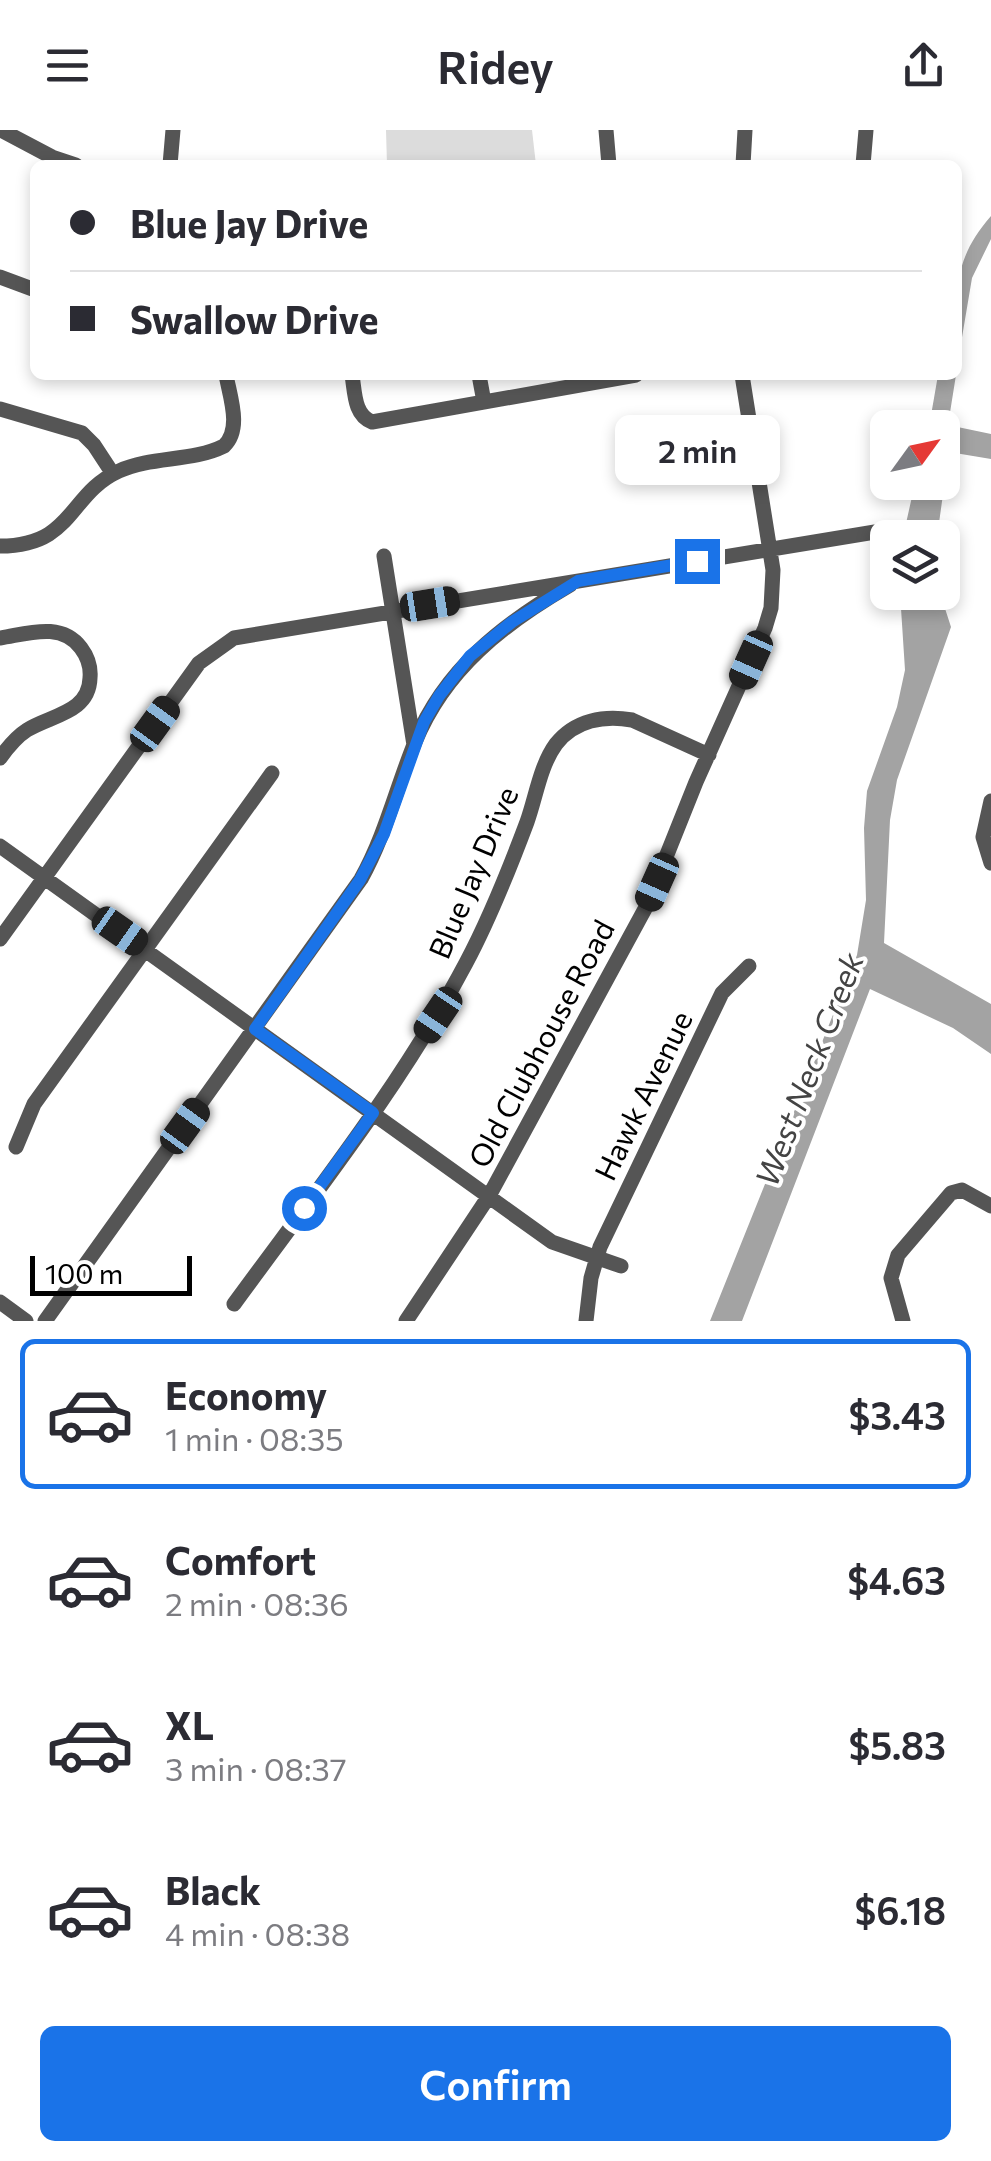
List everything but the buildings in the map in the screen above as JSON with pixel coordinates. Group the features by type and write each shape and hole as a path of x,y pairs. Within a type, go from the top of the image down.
{"street":[{"path":"1,130 61,160"},
{"path":"170,160 173,130"},
{"path":"606,130 609,160"},
{"path":"743,160 745,130"},
{"path":"863,160 866,130"},
{"path":"0,277 30,288"},
{"path":"0,546 30,543 57,530 92,491 130,466 224,446 230,441 234,426 227,380"},
{"path":"353,380 358,410 366,420 378,422 595,380"},
{"path":"480,380 484,402"},
{"name":"Old Clubhouse Road","path":"406,1321 489,1196 646,907 771,608 774,587 770,549 743,380"},
{"path":"0,408 82,433 113,474"},
{"path":"0,939 210,652 248,634 870,533"},
{"path":"384,556 414,746"},
{"path":"45,1321 366,870 384,834 414,746 439,696 470,656 512,622 578,581"},
{"path":"0,638 47,630 63,634 81,647 90,676 84,697 76,706 30,728 0,758"},
{"name":"Blue Jay Drive","path":"234,1304 373,1113 438,1015 509,870 545,766 558,742 579,725 618,718 632,720 708,755"},
{"path":"16,1147 34,1104 272,773"},
{"path":"991,800 983,837 991,863"},
{"path":"0,846 552,1242 621,1266"},
{"name":"Hawk Avenue","path":"586,1321 596,1257 722,993 749,966"},
{"path":"903,1321 891,1278 898,1255 951,1193 962,1190 991,1206"},
{"path":"0,1302 26,1321"}],"shaded area":[{"path":"386,130 532,130 535,160 387,160"},
{"path":"991,216 991,239 972,278 962,337 962,266"},
{"path":"937,380 955,380 950,410 932,410"},
{"path":"960,428 991,434 991,459 960,454"},
{"path":"911,500 942,500 939,520 907,520"},
{"path":"901,610 946,610 951,627 897,780 890,820 884,943 991,1004 991,1054 953,1028 870,989 742,1321 710,1321 857,955 866,900 867,791 897,707 905,670"}],"route":[{"path":"304,1208 373,1113 255,1029 372,860 414,746 439,696 484,644 578,581 697,561"}],"water label":[{"name":"West Neck Creek","path":"808,1069"}]}
